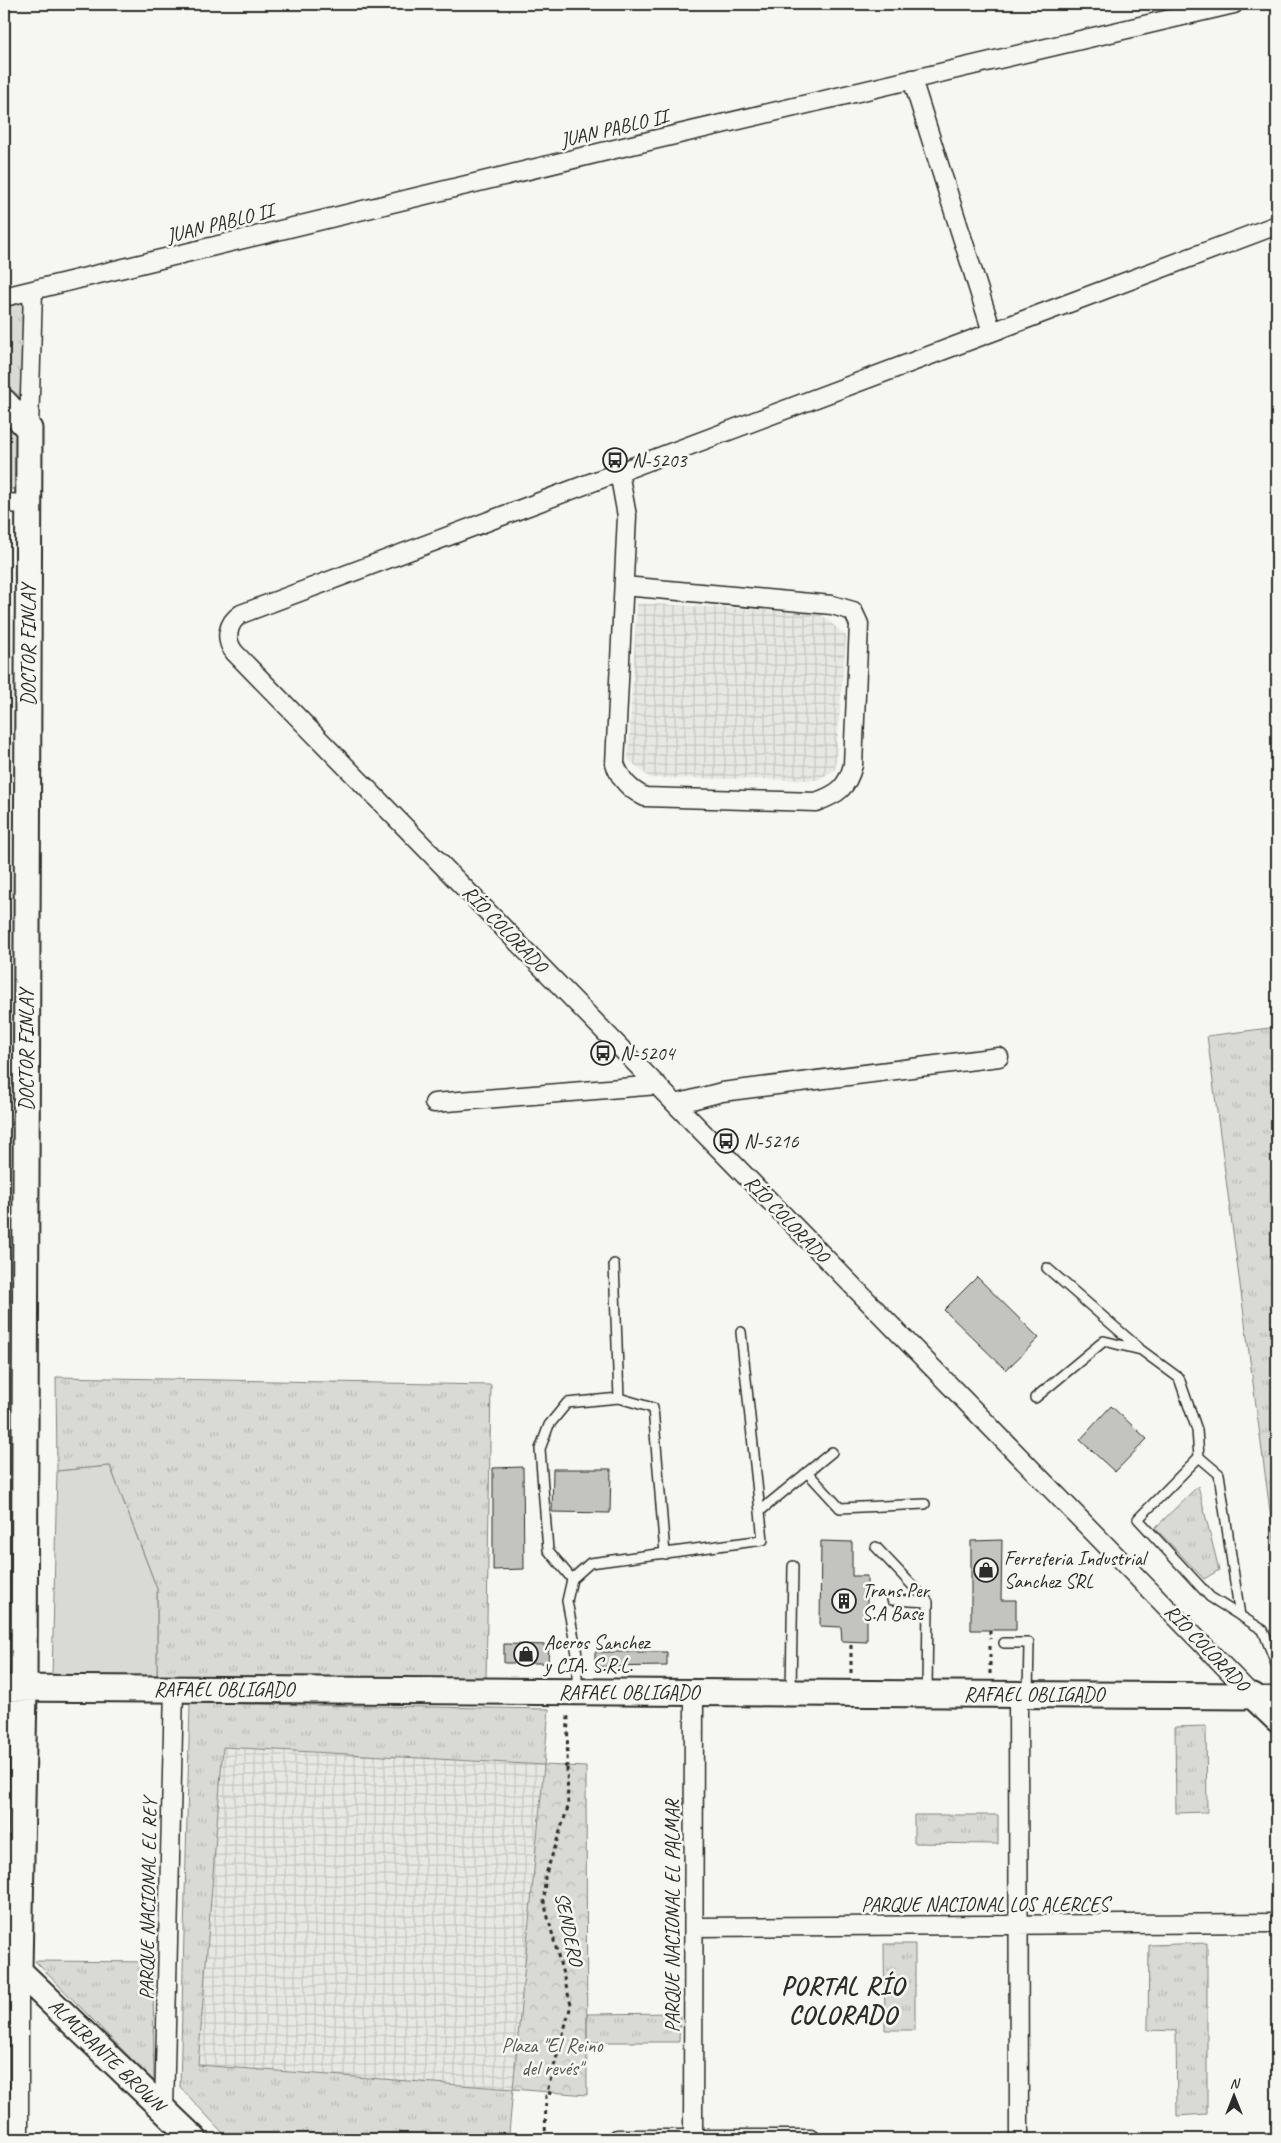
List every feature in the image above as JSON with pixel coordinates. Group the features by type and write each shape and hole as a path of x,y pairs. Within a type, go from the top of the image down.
{"street":[{"name":"JUAN PABLO II","path":"4,297 912,79 1234,4"},
{"path":"912,79 992,332"},
{"path":"624,586 832,605 852,611 859,624 853,765 850,779 836,795 816,802 645,797 632,791 620,778 615,764 627,516 619,472 1277,225"},
{"name":"DOCTOR FINLAY","path":"19,2139 12,2122 19,1971 12,1906 28,504 33,290"},
{"path":"4,402 30,429"},
{"name":"RÍO COLORADO","path":"619,472 241,614 233,620 228,630 229,643 235,653 676,1104 1265,1696 1277,1719"},
{"path":"4,503 28,504"},
{"path":"676,1104 722,1092 999,1057"},
{"path":"434,1103 658,1085"},
{"name":"RAFAEL OBLIGADO","path":"14,1688 1265,1696"},
{"name":"PARQUE NACIONAL EL REY","path":"164,2110 174,1689"},
{"name":"PARQUE NACIONAL EL PALMAR","path":"693,2139 694,1692"},
{"path":"1018,2139 1023,1694"},
{"name":"PARQUE NACIONAL LOS ALERCES","path":"694,1927 1277,1923"},
{"name":"ALMIRANTE BROWN","path":"19,1971 194,2139"},
{"path":"617,2139 812,2139"}],"lane":[{"path":"614,1264 619,1398"},
{"path":"1047,1268 1141,1350 1179,1378 1197,1430 1199,1458 1219,1474 1240,1616"},
{"path":"573,1692 577,1654 567,1600 572,1579 590,1563 763,1540 741,1332"},
{"path":"1035,1398 1104,1341 1141,1350"},
{"path":"572,1579 548,1550 540,1449 549,1425 567,1403 619,1398 653,1408 665,1554"},
{"path":"760,1511 832,1452"},
{"path":"1199,1458 1138,1519 1210,1597 1263,1630 1277,1666"},
{"path":"807,1472 840,1508 925,1504"},
{"path":"876,1547 928,1602 927,1694"},
{"path":"791,1692 793,1566"},
{"path":"892,1600 928,1602"},
{"path":"1004,1643 1029,1643 1023,1694"}],"path":[{"path":"990,1630 990,1694"},
{"path":"850,1693 851,1641"},
{"name":"SENDERO","path":"545,2139 546,2096 550,2096 550,2093 547,2092 571,2005 544,1902 544,1877 568,1807 567,1767 564,1767 567,1765 573,1692"}],"shaded area":[{"path":"637,603 820,613 846,636 835,770 817,780 650,778 628,759"},
{"path":"223,1747 544,1765 513,2089 198,2065"}],"green space":[{"path":"23,302 21,405 4,386 4,308"},
{"path":"4,421 17,435 17,489 4,489"},
{"path":"1277,1027 1277,1564 1207,1036"},
{"path":"56,1377 491,1385 486,1682 157,1678 157,1589 110,1466 57,1471"},
{"path":"110,1466 157,1589 157,1678 52,1677 57,1471"},
{"path":"1198,1486 1219,1570 1204,1579 1155,1528"},
{"path":"190,1703 549,1709 544,1765 223,1747 198,2065 513,2089 509,2133 223,2133 180,2087"},
{"path":"1206,1726 1207,1812 1176,1813 1175,1727"},
{"name":"Plaza \"El Reino del revés\"","path":"544,1765 586,1767 587,2095 513,2089"},
{"path":"914,1815 998,1815 998,1844 914,1843"},
{"path":"1207,1943 1207,2114 1177,2116 1176,2031 1148,2030 1149,1945"},
{"path":"884,1944 915,1944 915,2030 885,2030"},
{"path":"35,1961 153,1962 154,2082"},
{"path":"680,2013 679,2042 587,2042 587,2014"}],"building":[{"path":"977,1277 1039,1338 1006,1370 944,1310"},
{"path":"1111,1406 1147,1439 1115,1472 1080,1440"},
{"path":"523,1467 524,1569 493,1570 493,1468"},
{"path":"553,1469 611,1469 610,1513 552,1512"},
{"name":"Ferreteria Industrial Sanchez SRL","path":"1002,1540 1001,1600 1016,1600 1016,1630 971,1630 971,1541"},
{"name":"Trans Per S.A Base","path":"821,1541 852,1542 852,1576 867,1576 867,1642 842,1641 841,1627 820,1626"},
{"name":"Aceros Sanchez y CIA. S.R.L.","path":"504,1644 549,1645 548,1663 504,1663"},
{"path":"595,1652 667,1652 667,1666 595,1667"}],"place":[{"name":"N-5203","path":"615,460"},
{"name":"N-5204","path":"603,1053"},
{"name":"N-5216","path":"726,1141"},
{"name":"Ferreteria Industrial Sanchez SRL","path":"986,1570"},
{"name":"Trans Per S.A Base","path":"844,1601"},
{"name":"Aceros Sanchez y CIA. S.R.L.","path":"526,1654"}],"district":[{"name":"PORTAL RÍO COLORADO","path":"843,2000"}]}
